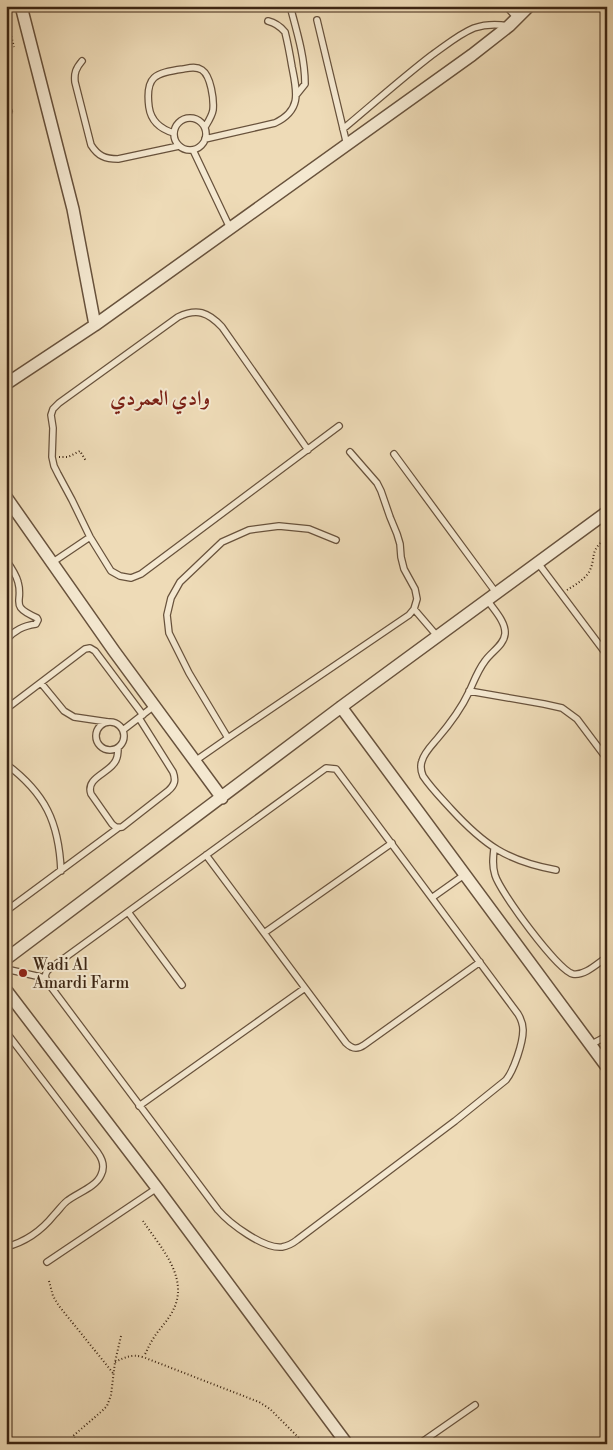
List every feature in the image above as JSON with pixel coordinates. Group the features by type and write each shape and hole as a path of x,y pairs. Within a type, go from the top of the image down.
{"street":[{"path":"21,6 73,209 95,325"},
{"path":"6,384 95,325 472,55 513,22 529,6"},
{"path":"6,497 53,562 94,624 222,798"},
{"path":"6,958 607,512"},
{"path":"341,708 607,1067"},
{"path":"6,990 157,1188 347,1444"}],"lane":[{"path":"290,6 305,75 305,84 297,94"},
{"path":"343,129 417,67 464,34 474,28 485,25 513,22 506,6"},
{"path":"317,20 347,145"},
{"path":"205,139 275,123 284,119 291,112 297,94 284,32 275,23 268,21"},
{"path":"82,61 77,67 75,82 90,145 95,152 102,157 118,159 179,146"},
{"path":"174,133 158,126 153,119 147,95 147,89 153,79 157,75 168,71 196,68 202,70 207,75 213,111 210,120 204,127"},
{"path":"189,118 198,120 206,132 205,139 201,145 193,150 179,146 174,138 174,133 177,124 189,118"},
{"path":"193,150 230,228"},
{"path":"308,450 222,327 215,320 196,312 186,313 178,317 59,403 51,415 54,466 90,537 111,571 120,576 131,578 141,574 308,450 339,426"},
{"path":"195,762 409,615 414,609 417,599 415,589 404,569 400,544 381,491 371,475 350,452"},
{"path":"394,454 492,597 505,631 502,643 485,660 452,719 425,754 422,761 422,776 466,826 494,849 534,866 556,870"},
{"path":"228,738 189,673 169,633 167,615 171,598 180,582 222,542 249,530 279,526 309,529 336,540"},
{"path":"53,562 90,537"},
{"path":"6,560 15,573 18,582 18,600 23,612 38,620 36,624 17,630 6,640"},
{"path":"538,563 607,655"},
{"path":"414,609 438,637"},
{"path":"6,709 90,648 95,651 141,717 175,777 175,782 168,791 122,827 118,828 6,911"},
{"path":"40,683 64,711 74,716 116,723 122,730 124,740 118,748 116,761 92,782 90,790 112,824 118,828"},
{"path":"469,691 562,708 576,719 607,759"},
{"path":"122,730 154,706"},
{"path":"111,722 98,729 96,733 97,743 104,749 118,748"},
{"path":"6,764 32,786 47,809 57,834 61,871"},
{"path":"326,768 336,770 339,773 392,843 522,1021 522,1036 512,1073 455,1121 290,1245 276,1247 269,1245 249,1235 227,1220 208,1197 48,984 45,973 326,768"},
{"path":"264,932 392,843"},
{"path":"494,849 492,862 500,889 534,935 567,972 584,973 607,957"},
{"path":"206,855 350,1047 355,1049 360,1048 480,962"},
{"path":"432,897 464,874"},
{"path":"128,912 182,985"},
{"path":"6,969 45,978"},
{"path":"140,1106 306,988"},
{"path":"6,1032 98,1153 102,1159 103,1166 98,1180 68,1200 44,1226 21,1242 6,1247"},
{"path":"590,1045 607,1036"},
{"path":"47,1262 157,1188"},
{"path":"419,1444 475,1405"}],"path":[{"path":"6,16 14,47"},
{"path":"52,457 68,457 80,451 86,461"},
{"path":"561,594 586,576 592,564 596,547 607,538"},
{"path":"142,1221 172,1264 178,1289 177,1303 152,1340 144,1357"},
{"path":"49,1281 53,1296 59,1306 113,1373"},
{"path":"79,1444 72,1436 107,1406 111,1395 113,1373 121,1336"},
{"path":"115,1362 134,1355 144,1357 259,1402 270,1409 305,1444"}],"place":[{"name":"Wadi Al Amardi Farm","path":"23,973"}],"district":[{"name":"وادي العمردي","path":"160,398"}]}
